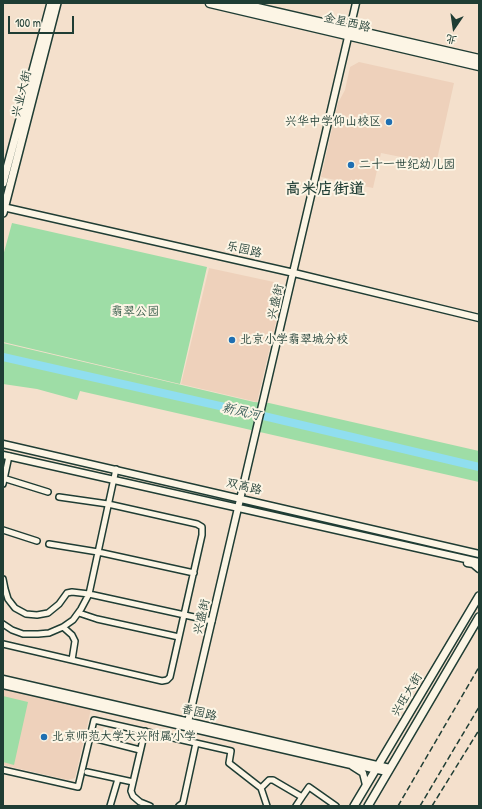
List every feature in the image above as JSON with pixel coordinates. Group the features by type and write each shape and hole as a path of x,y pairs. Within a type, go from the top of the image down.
{"main road":[{"name":"兴业大街","path":"3,183 51,3"},
{"name":"兴业大街","path":"4,209 57,3"},
{"name":"金星西路","path":"210,3 479,59"},
{"name":"金星西路","path":"236,3 479,66"},
{"name":"兴旺大街","path":"354,806 479,596"},
{"name":"兴旺大街","path":"368,806 479,617"}],"street":[{"name":"兴盛街","path":"188,722 258,428 356,3"},
{"name":"乐园路","path":"4,209 294,273 479,318"},
{"name":"双高路","path":"3,444 478,553"},
{"name":"双高路","path":"6,455 479,562"},
{"path":"3,484 6,455"},
{"path":"3,624 12,630 23,634 49,633 63,627 73,620 79,613 89,594 116,469"},
{"path":"4,478 48,492"},
{"path":"3,644 162,680 167,680 170,677 194,573 202,535 202,527 197,524 108,504 59,497"},
{"path":"3,530 37,541"},
{"path":"49,544 98,552 194,573"},
{"path":"443,554 473,564 479,569"},
{"path":"3,579 8,599 15,608 26,614 37,615 48,613 59,604 67,593 72,592 89,594 212,621"},
{"path":"79,613 97,619 179,637"},
{"path":"63,627 72,635 75,641 72,660"},
{"name":"香园路","path":"3,679 377,768"},
{"name":"香园路","path":"3,685 351,765 389,770"},
{"path":"3,770 78,787 94,720 231,751 229,763 261,788 267,806"},
{"path":"145,731 131,791 133,796 140,802 150,806"},
{"path":"96,739 140,750"},
{"path":"179,806 182,803 196,743"},
{"path":"351,765 363,773 366,785"},
{"path":"87,772 133,782"},
{"path":"110,806 118,779"},
{"path":"261,788 269,780 273,780 302,797"},
{"path":"296,806 309,787 336,806"}],"shaded area":[{"name":"兴华中学仰山校区","path":"359,62 454,83 436,164 381,153 373,188 321,177 338,103 345,90 350,67"},
{"name":"北京小学翡翠城分校","path":"209,268 274,282 282,296 257,402 181,384"},
{"name":"北京师范大学大兴附属小学","path":"3,689 91,709 75,778 68,780 3,765"}],"green space":[{"name":"翡翠公园","path":"12,223 207,267 180,384 3,342 3,256"},
{"path":"3,343 254,402 269,403 479,451 479,482 80,391 77,400 37,389 3,384"},
{"path":"3,696 28,702 14,765 3,762"}],"waterway":[{"name":"新凤河","path":"3,357 251,413 479,467"}],"railway":[{"path":"398,806 479,667"},
{"path":"420,806 479,707"},
{"path":"432,806 479,730"}],"place":[{"name":"兴华中学仰山校区","path":"389,122"},
{"name":"二十一世纪幼儿园","path":"351,165"},
{"name":"北京小学翡翠城分校","path":"232,340"},
{"name":"北京师范大学大兴附属小学","path":"44,737"}],"district":[{"name":"高米店街道","path":"325,190"}]}
